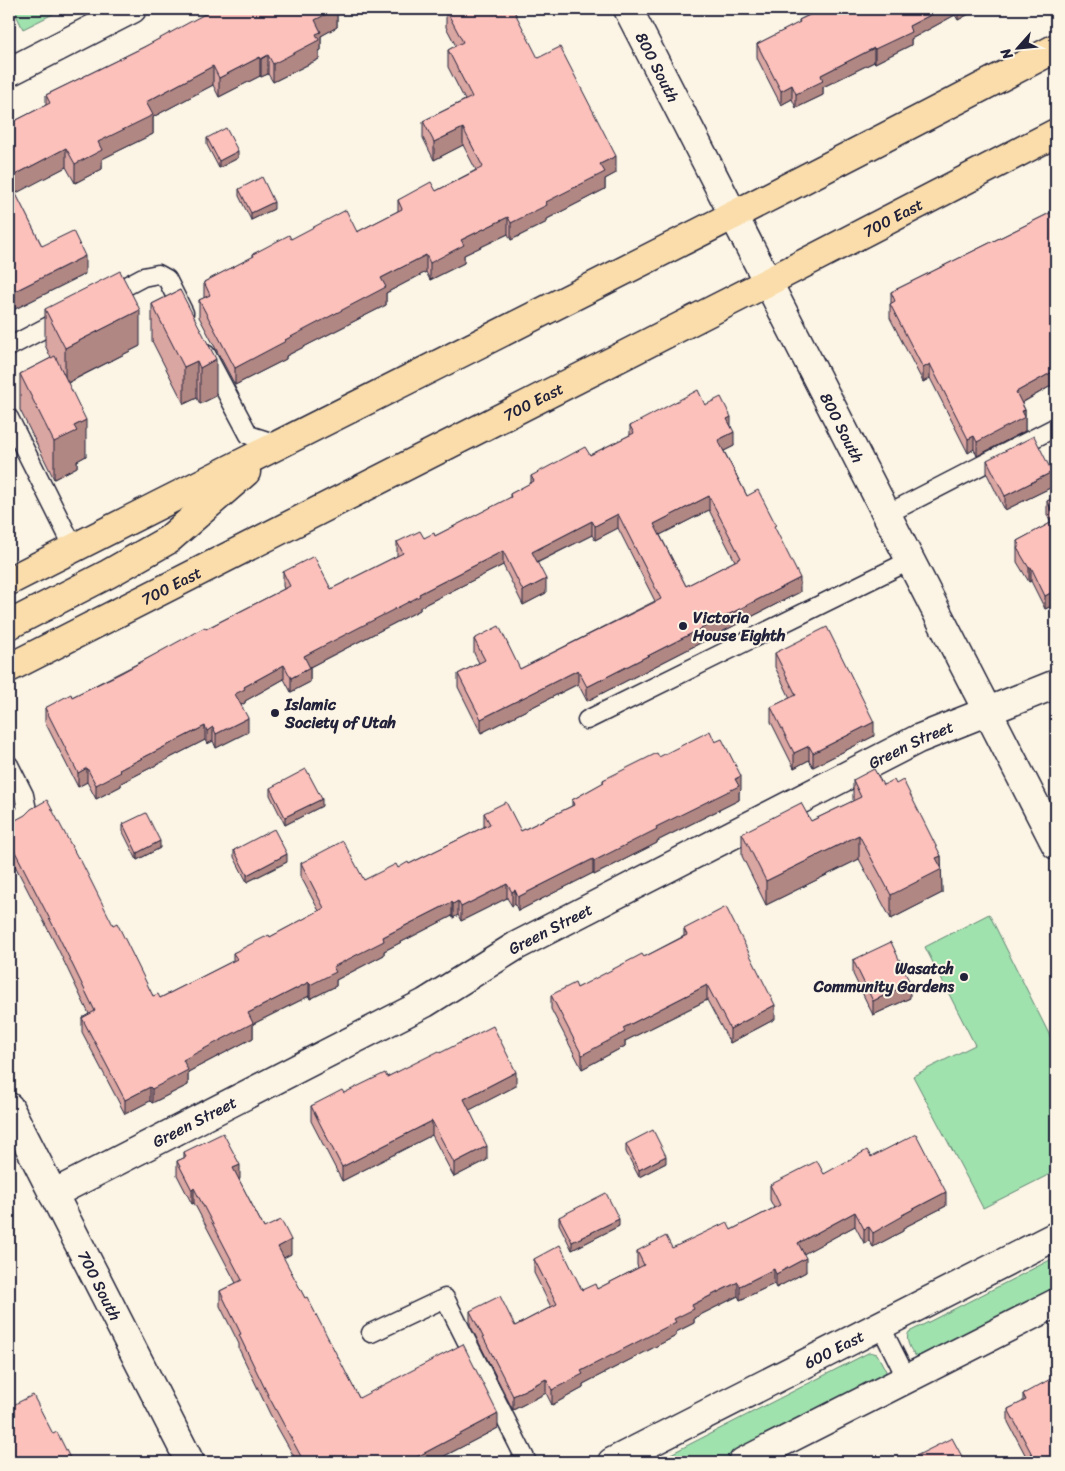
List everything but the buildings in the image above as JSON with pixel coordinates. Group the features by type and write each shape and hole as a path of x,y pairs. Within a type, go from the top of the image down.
{"main road":[{"path":"10,578 74,548 277,444 734,216 1056,48"},
{"name":"700 East","path":"9,668 768,282 1056,133"},
{"path":"9,625 108,574 168,540 277,444"}],"street":[{"path":"9,72 132,9"},
{"name":"800 South","path":"628,9 1056,845"},
{"name":"Green Street","path":"53,1194 425,1003 516,946 728,835 918,739 1056,684"},
{"name":"700 South","path":"9,1107 190,1462"},
{"name":"600 East","path":"612,1462 1056,1236"},
{"path":"743,1462 1056,1304"}],"lane":[{"path":"9,347 143,277 158,274 166,279 249,435 277,444"},
{"path":"9,418 74,548"},
{"path":"887,514 1056,427"},
{"path":"588,720 910,560"},
{"path":"9,765 24,795 27,810 20,820 9,826"},
{"path":"371,1333 445,1298 527,1462"},
{"path":"880,1326 907,1379"}],"green space":[{"path":"13,9 63,9 23,29"},
{"path":"989,914 1056,1048 1056,1171 983,1208 913,1076 975,1045 925,947"},
{"path":"1056,1257 1056,1292 919,1359 911,1350 907,1339 909,1332"},
{"path":"870,1352 877,1354 886,1371 884,1379 722,1462 655,1462"}],"place":[{"name":"Victoria House Eighth","path":"683,626"},
{"name":"Islamic Society of Utah","path":"275,713"},
{"name":"Wasatch Community Gardens","path":"964,977"}]}
